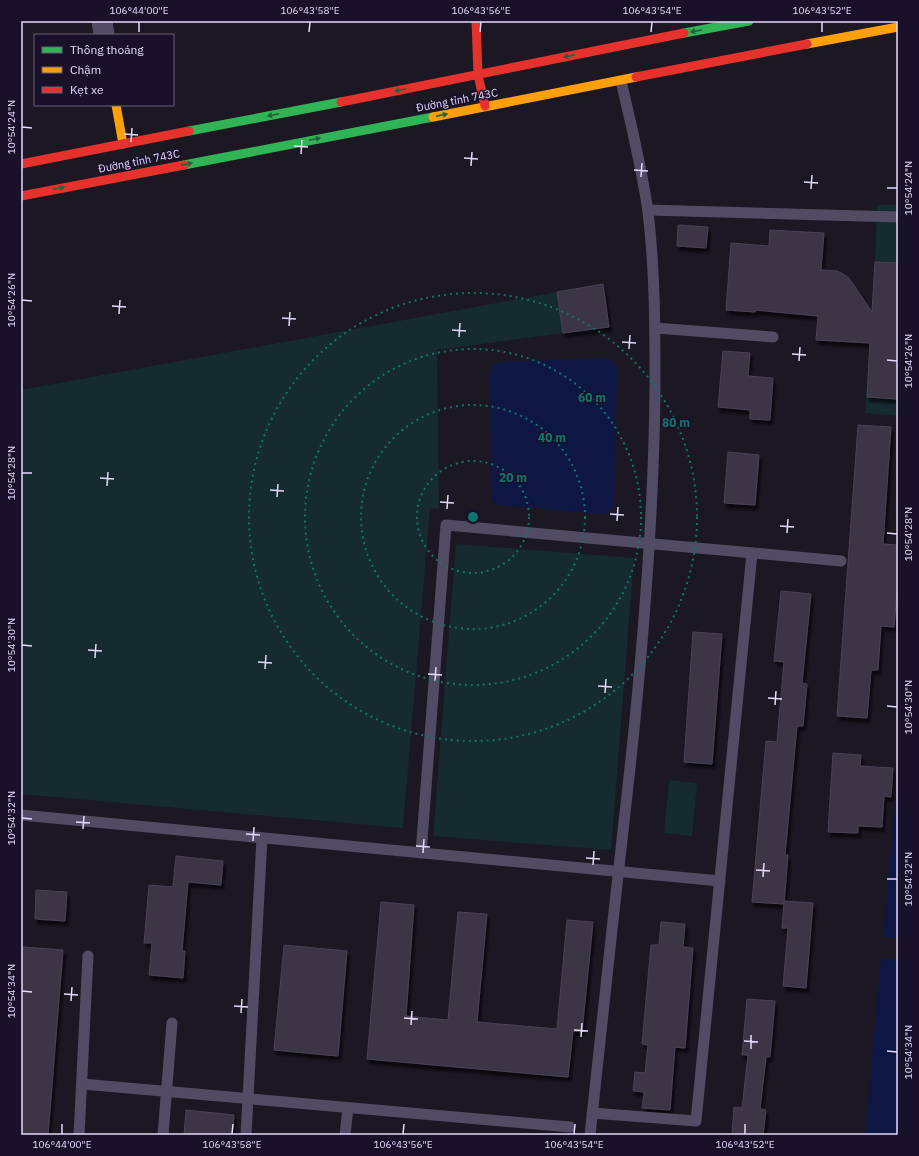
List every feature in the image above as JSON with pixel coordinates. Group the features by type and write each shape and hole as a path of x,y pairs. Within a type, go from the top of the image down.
{"main road":[{"path":"476,21 478,75 485,106"},
{"name":"Đường tỉnh 743C","path":"21,164 614,50 748,21"},
{"name":"Đường tỉnh 743C","path":"21,196 485,106 620,78 898,27"},
{"path":"116,106 123,144"}],"street":[{"path":"102,21 104,34"}],"lane":[{"path":"590,1135 640,672 650,544 654,466 655,328 652,253 648,210 640,166 620,78"},
{"path":"648,210 898,217"},
{"path":"655,328 773,337"},
{"path":"421,853 446,525 841,561"},
{"path":"592,1112 696,1121 752,553"},
{"path":"21,815 720,881"},
{"path":"246,1135 262,838"},
{"path":"79,1135 88,956"},
{"path":"163,1135 172,1023"},
{"path":"82,1084 570,1127"},
{"path":"346,1135 348,1108"}],"green space":[{"path":"877,205 898,205 898,416 865,413 875,262"},
{"path":"557,292 563,333 437,350 439,509 430,508 403,828 21,794 21,390"},
{"path":"456,544 634,558 611,850 433,836"},
{"path":"669,780 697,783 692,836 664,833"}],"shaded area":[{"path":"600,358 612,361 617,372 614,506 612,510 601,514 495,504 491,497 490,373 496,363"},
{"path":"898,772 898,938 883,937"},
{"path":"881,958 898,959 898,1135 865,1135"}],"building":[{"path":"678,225 708,227 706,248 677,246"},
{"path":"770,230 824,233 821,270 837,271 849,278 872,312 875,262 898,263 898,399 867,397 870,343 816,340 818,316 755,310 755,312 726,310 731,243 769,246"},
{"path":"603,284 609,327 563,333 557,292"},
{"path":"723,351 750,353 748,376 773,378 770,420 750,419 750,410 718,407"},
{"path":"858,425 891,427 883,544 898,545 898,591 894,627 881,626 878,670 871,670 867,718 837,716"},
{"path":"728,452 759,455 755,505 724,503"},
{"path":"781,591 811,594 802,683 807,684 803,726 797,726 785,855 788,855 784,904 752,902 766,741 777,742 784,662 774,661"},
{"path":"693,632 722,634 712,764 684,762"},
{"path":"833,753 861,755 860,766 893,768 891,797 884,796 882,827 858,826 858,833 828,832"},
{"path":"176,856 223,861 221,885 188,882 182,951 185,951 183,978 149,975 152,943 144,943 149,885 173,887"},
{"path":"36,890 67,892 65,921 35,919"},
{"path":"784,901 813,903 806,988 783,986 788,928 782,928"},
{"path":"381,902 414,905 406,1016 448,1020 458,912 487,914 477,1022 557,1029 567,920 593,922 582,1032 573,1031 568,1077 367,1059"},
{"path":"661,922 685,924 683,947 693,948 685,1048 675,1047 670,1110 642,1108 644,1092 633,1091 635,1072 645,1073 648,1045 642,1044 651,945 659,945"},
{"path":"284,945 347,951 338,1056 274,1050"},
{"path":"23,947 63,950 48,1135 21,1135 21,973"},
{"path":"747,999 775,1001 770,1057 766,1057 760,1109 766,1110 763,1135 732,1135 734,1107 742,1108 748,1055 742,1055"},
{"path":"186,1110 234,1115 232,1135 184,1135"}],"traffic: fast":[{"path":"684,33 749,21"},
{"path":"189,131 341,102"},
{"path":"184,165 433,117"}],"traffic: slow":[{"path":"807,44 898,27"},
{"path":"433,117 636,77"},
{"path":"116,106 123,144"}],"traffic: jam":[{"path":"476,21 478,75 485,106"},
{"path":"341,102 684,33"},
{"path":"636,77 807,44"},
{"path":"21,164 189,131"},
{"path":"21,196 184,165"}]}
